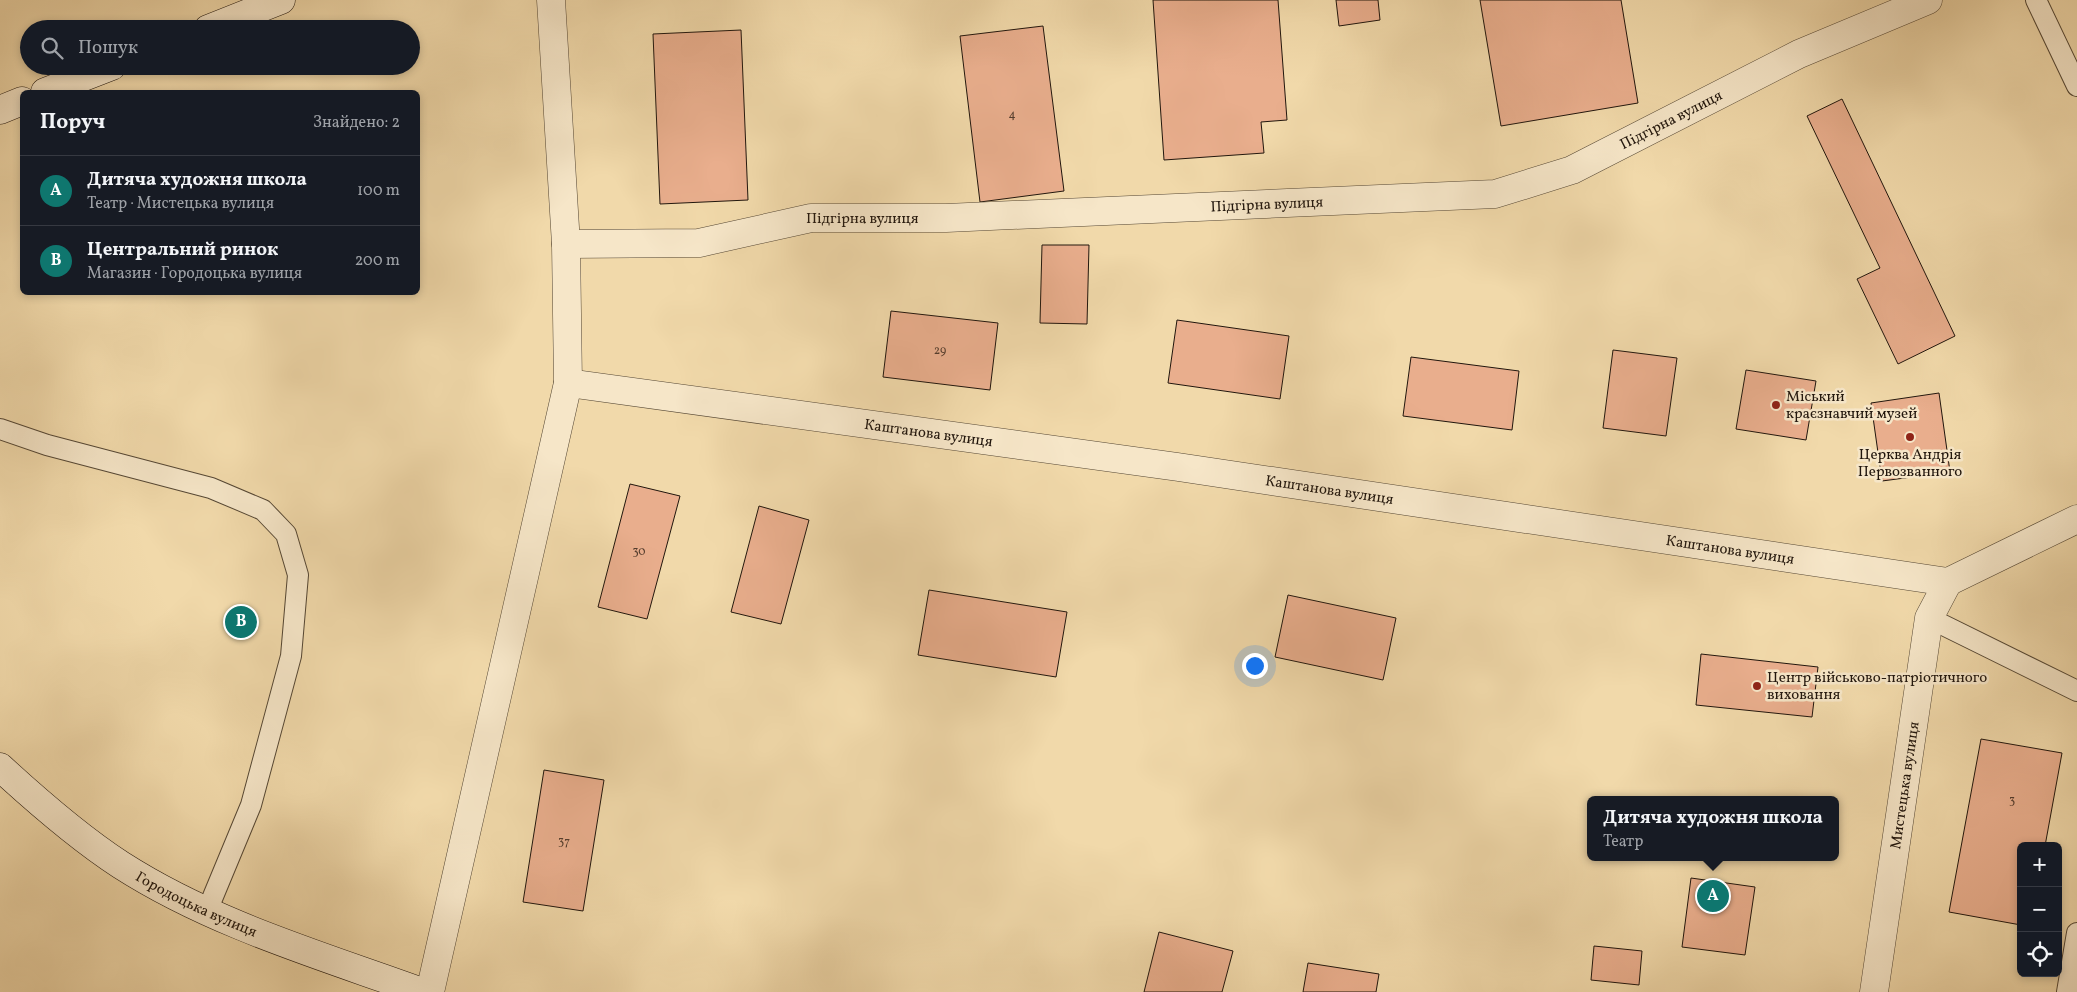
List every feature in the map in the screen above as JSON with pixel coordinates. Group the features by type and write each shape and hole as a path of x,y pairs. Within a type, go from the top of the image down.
{"street":[{"path":"231,20 281,0"},
{"path":"430,992 568,383 566,244 551,0"},
{"name":"Підгірна вулиця","path":"566,244 699,243 811,218 946,218 1494,194 1572,170 1799,54 1928,0"},
{"path":"50,90 89,75"},
{"path":"0,110 20,103"},
{"name":"Каштанова вулиця","path":"568,383 1178,467 1948,582"},
{"path":"1948,582 2077,519"},
{"name":"Мистецька вулиця","path":"1874,992 1929,618 1948,582"},
{"name":"Городоцька вулиця","path":"0,767 37,802 121,865 207,911 260,934 422,992"}],"lane":[{"path":"2036,0 2077,86"},
{"path":"0,429 47,446 212,488 263,510 286,534 298,574 291,656 251,805 207,911"},
{"path":"1929,618 2077,691"},
{"path":"2067,992 2077,933"}],"building":[{"path":"1153,0 1278,0 1287,120 1261,122 1264,153 1164,160"},
{"path":"1336,0 1378,0 1380,20 1339,26"},
{"path":"1480,0 1621,0 1638,103 1501,126"},
{"path":"1043,26 1064,191 980,202 960,36"},
{"path":"741,30 748,200 660,204 653,34"},
{"path":"1842,99 1955,336 1898,364 1857,279 1880,268 1807,116"},
{"path":"1042,245 1089,245 1087,324 1040,323"},
{"path":"891,311 998,323 990,390 883,377"},
{"path":"1177,320 1289,336 1280,399 1168,383"},
{"path":"1613,350 1677,358 1666,436 1603,428"},
{"path":"1411,357 1519,371 1512,430 1403,416"},
{"name":"Міський краєзнавчий музей","path":"1746,370 1816,381 1806,440 1736,429"},
{"name":"Церква Андрія Первозванного","path":"1939,393 1950,472 1882,481 1871,403"},
{"path":"630,484 680,496 647,619 598,607"},
{"path":"759,506 809,520 781,624 731,612"},
{"path":"929,590 1067,612 1056,677 918,655"},
{"path":"1288,595 1396,618 1383,680 1275,657"},
{"name":"Центр військово-патріотичного виховання","path":"1701,654 1818,667 1812,717 1696,705"},
{"path":"1981,739 2062,753 2046,842 2017,842 2017,924 1949,912"},
{"path":"544,770 604,780 583,911 523,902"},
{"path":"1691,878 1755,887 1745,955 1682,947"},
{"path":"1159,932 1233,951 1222,992 1144,992"},
{"path":"1594,946 1642,951 1639,985 1591,980"},
{"path":"1308,963 1379,974 1376,992 1303,992"}],"place":[{"name":"Міський краєзнавчий музей","path":"1776,405"},
{"name":"Церква Андрія Первозванного","path":"1910,437"},
{"name":"Центральний ринок","path":"241,622"},
{"name":"Центр військово-патріотичного виховання","path":"1757,686"},
{"name":"Дитяча художня школа","path":"1713,896"}]}
